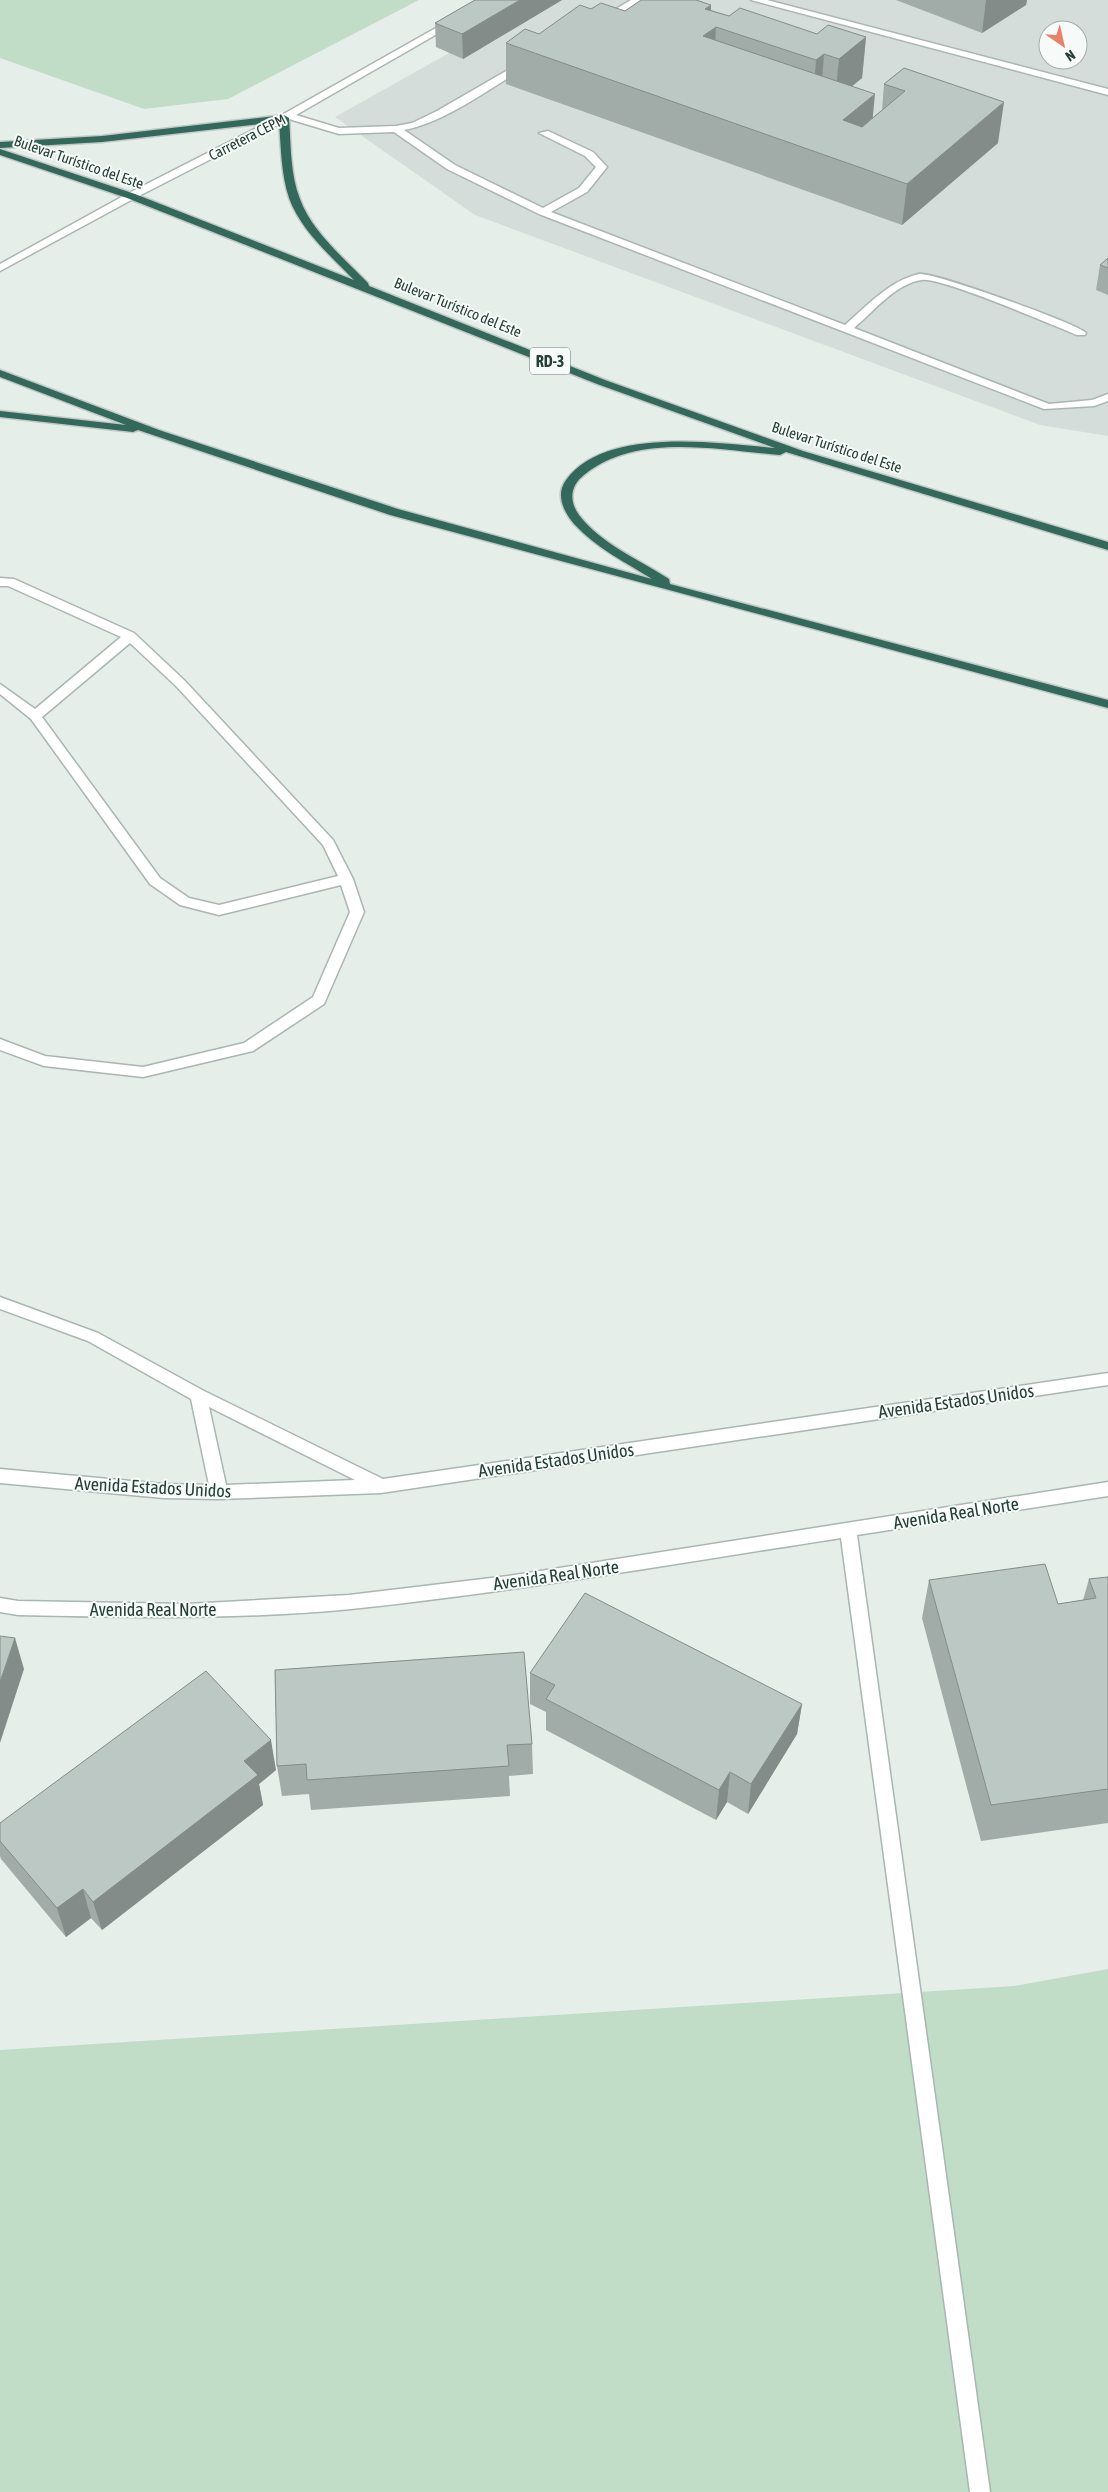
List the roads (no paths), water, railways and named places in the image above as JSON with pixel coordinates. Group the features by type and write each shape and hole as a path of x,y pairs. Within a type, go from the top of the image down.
{"highway":[{"path":"0,145 102,139 286,117 289,168 296,204 316,234 367,288"},
{"name":"Bulevar Turístico del Este","path":"0,152 132,196 601,382 800,453 1108,546"},
{"path":"0,373 155,432 394,512 1108,704"},
{"path":"0,414 155,432"},
{"path":"679,590 595,537 578,521 565,502 567,484 581,470 612,453 647,446 702,446 800,453"}],"street":[{"path":"596,24 638,0"},
{"path":"756,0 1108,92"},
{"name":"Carretera CEPM","path":"0,268 132,196 286,117 466,14"},
{"path":"286,117 339,131 396,129 415,125 441,113 536,58"},
{"path":"396,129 451,167 543,212 1048,406 1094,403 1108,397"},
{"path":"543,212 583,190 602,167 589,154 544,133"},
{"path":"847,329 896,286 922,276 954,284 1081,333"},
{"path":"0,582 10,582 130,636 180,683 328,843 346,879 357,912 319,1000 248,1047 143,1072 44,1061 0,1044"},
{"path":"35,716 130,636"},
{"path":"0,688 35,716 155,881 185,902 219,910 346,879"},
{"path":"0,1303 93,1337 198,1395 381,1486"},
{"name":"Avenida Estados Unidos","path":"0,1476 164,1491 219,1492 381,1486 1108,1379"},
{"path":"198,1395 219,1492"},
{"name":"Avenida Real Norte","path":"0,1606 18,1608 187,1611 349,1602 508,1583 1108,1489"},
{"path":"848,1530 980,2492"}]}
